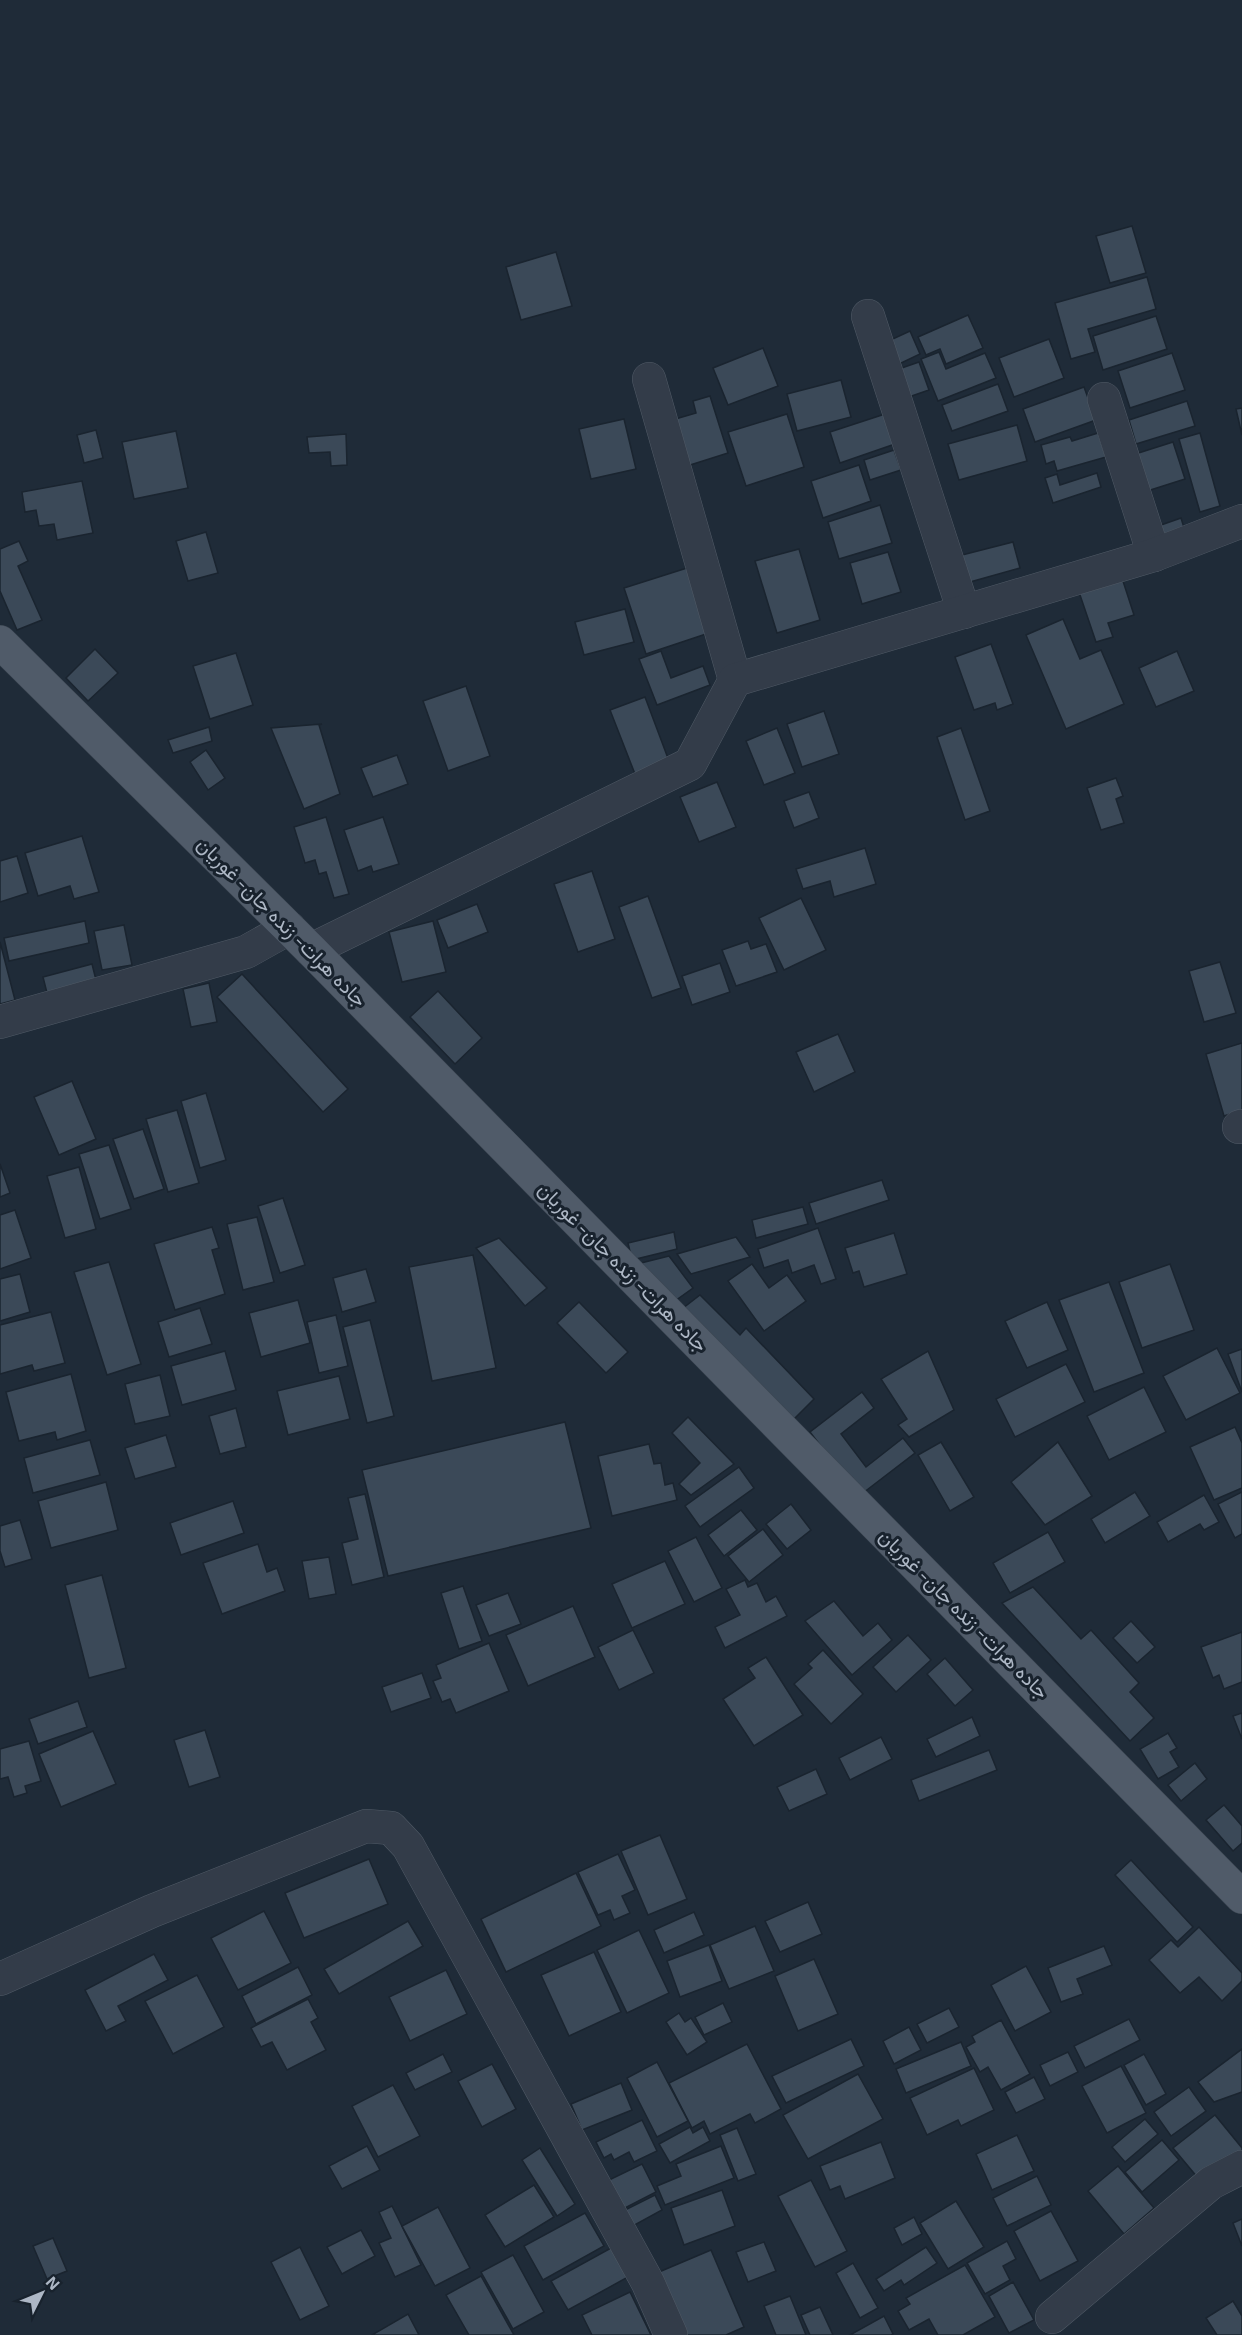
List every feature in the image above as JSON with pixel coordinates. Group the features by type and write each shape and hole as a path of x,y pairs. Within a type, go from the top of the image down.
{"main road":[{"name":"جاده هرات- زنده جان- غوریان","path":"0,642 300,939 1242,1897"}],"street":[{"path":"868,316 964,612"},
{"path":"0,1022 246,952 300,939 690,764 735,680 649,379"},
{"path":"1104,399 1154,555"},
{"path":"735,680 1154,555 1242,521"},
{"path":"0,1979 152,1911 366,1826 391,1828 408,1846 532,2070 648,2283 671,2335"},
{"path":"1052,2317 1211,2184 1242,2167"}],"building":[{"path":"1132,226 1146,273 1110,283 1096,236"},
{"path":"556,252 572,306 521,320 506,267"},
{"path":"1147,277 1156,309 1088,329 1095,352 1071,359 1055,303"},
{"path":"968,315 983,348 946,364 940,349 926,355 918,337"},
{"path":"1156,316 1167,349 1103,370 1093,336"},
{"path":"910,331 920,354 895,366 884,343"},
{"path":"1049,339 1064,378 1014,397 999,358"},
{"path":"763,348 778,386 728,405 713,368"},
{"path":"939,352 946,369 985,353 996,378 938,401 921,359"},
{"path":"1172,353 1185,390 1130,408 1118,371"},
{"path":"919,362 929,390 903,399 893,371"},
{"path":"841,380 851,417 797,431 787,394"},
{"path":"998,384 1008,411 952,431 942,405"},
{"path":"1084,387 1096,420 1035,442 1023,409"},
{"path":"710,396 728,453 687,466 672,420 696,413 693,401"},
{"path":"1187,401 1195,426 1136,444 1129,420"},
{"path":"1242,408 1242,435 1236,409"},
{"path":"787,414 804,467 746,486 728,432"},
{"path":"885,414 895,444 840,463 830,432"},
{"path":"624,419 636,469 591,479 579,429"},
{"path":"1017,425 1027,461 959,480 948,444"},
{"path":"96,430 103,458 84,463 77,435"},
{"path":"176,431 188,488 134,499 122,442"},
{"path":"1098,433 1106,457 1057,471 1054,461 1046,464 1041,445 1070,437 1072,441"},
{"path":"1200,433 1220,506 1200,512 1179,439"},
{"path":"346,434 347,465 331,466 330,452 309,453 307,437"},
{"path":"1173,442 1185,479 1141,493 1129,456"},
{"path":"894,450 901,470 870,480 864,460"},
{"path":"859,465 871,501 823,518 811,481"},
{"path":"1097,473 1101,487 1053,503 1045,478 1057,474 1060,485"},
{"path":"82,481 93,533 57,540 54,524 39,526 36,510 25,512 22,492"},
{"path":"880,505 892,543 839,559 828,522"},
{"path":"1181,518 1185,531 1165,538 1161,525"},
{"path":"206,532 218,573 188,581 176,541"},
{"path":"19,541 28,561 18,566 42,620 17,630 0,591 0,549"},
{"path":"1013,542 1020,568 970,582 962,555"},
{"path":"799,549 820,620 777,633 755,561"},
{"path":"888,552 901,592 862,604 850,563"},
{"path":"687,568 709,633 646,654 624,588"},
{"path":"1122,578 1134,615 1108,623 1113,637 1096,642 1079,592"},
{"path":"625,609 634,642 584,655 575,622"},
{"path":"1063,619 1080,659 1101,650 1124,704 1066,729 1026,635"},
{"path":"991,644 1013,704 997,710 995,703 974,710 955,657"},
{"path":"95,649 118,673 88,701 66,678"},
{"path":"661,651 671,678 703,666 710,685 657,705 639,659"},
{"path":"1177,651 1194,691 1156,707 1139,668"},
{"path":"236,653 253,705 210,719 193,666"},
{"path":"466,686 490,756 448,771 423,701"},
{"path":"645,697 669,761 635,774 610,710"},
{"path":"824,711 839,754 802,767 787,724"},
{"path":"322,724 319,725 340,794 304,809 271,728"},
{"path":"209,727 212,741 173,753 168,740"},
{"path":"777,728 795,773 764,785 746,741"},
{"path":"961,728 990,811 965,820 937,737"},
{"path":"206,750 225,778 208,790 190,762"},
{"path":"397,755 408,784 373,797 361,768"},
{"path":"1116,778 1123,796 1116,799 1124,823 1101,830 1087,788"},
{"path":"717,782 736,827 699,842 680,797"},
{"path":"809,792 819,818 794,828 784,801"},
{"path":"326,817 349,894 334,898 326,872 319,874 315,860 305,863 294,827"},
{"path":"383,817 399,864 373,872 371,866 358,871 344,830"},
{"path":"82,836 99,892 74,899 70,886 38,896 25,853"},
{"path":"865,848 876,884 834,897 830,881 803,889 796,869"},
{"path":"17,856 28,893 0,902 0,861"},
{"path":"592,871 615,939 578,952 554,884"},
{"path":"648,896 681,988 652,998 619,907"},
{"path":"801,898 826,950 784,970 759,918"},
{"path":"477,904 488,932 448,948 437,920"},
{"path":"85,921 89,943 9,961 4,938"},
{"path":"433,921 446,972 402,982 389,932"},
{"path":"124,925 132,965 102,970 94,931"},
{"path":"748,941 751,949 766,944 777,972 736,986 722,950"},
{"path":"0,942 15,1000 0,1004"},
{"path":"1220,962 1236,1013 1204,1022 1189,971"},
{"path":"720,963 730,992 692,1005 682,976"},
{"path":"92,964 97,984 48,997 43,977"},
{"path":"242,974 348,1089 323,1112 217,997"},
{"path":"209,983 217,1022 191,1027 183,989"},
{"path":"438,991 482,1038 455,1064 410,1017"},
{"path":"838,1034 855,1072 814,1092 796,1052"},
{"path":"1242,1043 1242,1110 1224,1116 1206,1054"},
{"path":"72,1081 96,1139 59,1155 34,1097"},
{"path":"206,1093 226,1160 200,1168 181,1101"},
{"path":"177,1110 199,1183 168,1192 146,1119"},
{"path":"143,1129 164,1189 134,1199 113,1139"},
{"path":"109,1145 131,1209 100,1219 79,1154"},
{"path":"0,1164 10,1193 0,1197"},
{"path":"79,1167 96,1229 65,1238 47,1176"},
{"path":"882,1180 889,1200 816,1224 809,1203"},
{"path":"283,1198 305,1265 280,1273 258,1206"},
{"path":"803,1207 808,1224 756,1238 752,1220"},
{"path":"15,1210 31,1258 0,1269 0,1215"},
{"path":"257,1217 274,1282 243,1290 227,1224"},
{"path":"212,1227 219,1248 212,1250 225,1294 175,1310 154,1244"},
{"path":"818,1228 836,1279 821,1284 814,1265 792,1273 788,1260 764,1268 758,1249"},
{"path":"674,1232 677,1249 632,1260 628,1243"},
{"path":"894,1233 907,1274 864,1287 859,1271 853,1273 845,1248"},
{"path":"736,1237 750,1257 691,1274 677,1254"},
{"path":"499,1238 547,1288 525,1306 476,1248"},
{"path":"473,1255 496,1368 432,1381 409,1267"},
{"path":"669,1256 693,1288 672,1303 641,1263"},
{"path":"109,1262 141,1364 107,1375 74,1272"},
{"path":"752,1264 769,1288 787,1275 806,1301 764,1331 728,1281"},
{"path":"1170,1264 1194,1330 1142,1348 1119,1282"},
{"path":"366,1269 376,1302 342,1312 333,1278"},
{"path":"20,1274 30,1312 0,1321 0,1279"},
{"path":"1109,1282 1144,1373 1094,1392 1059,1300"},
{"path":"700,1295 740,1335 746,1328 814,1399 788,1425 678,1312"},
{"path":"298,1300 310,1343 261,1357 249,1313"},
{"path":"579,1302 628,1352 606,1373 557,1323"},
{"path":"1047,1302 1068,1350 1027,1368 1005,1321"},
{"path":"200,1308 212,1344 169,1357 158,1322"},
{"path":"51,1312 65,1363 34,1371 32,1365 0,1374 0,1325"},
{"path":"336,1315 348,1366 319,1373 307,1322"},
{"path":"370,1320 394,1416 367,1423 343,1327"},
{"path":"1217,1348 1240,1393 1186,1420 1163,1376"},
{"path":"1242,1349 1242,1392 1228,1354"},
{"path":"225,1351 236,1390 182,1405 171,1366"},
{"path":"928,1351 954,1410 909,1437 898,1425 907,1419 881,1379"},
{"path":"1066,1364 1085,1402 1015,1437 996,1399"},
{"path":"71,1374 86,1431 57,1440 55,1432 19,1441 6,1392"},
{"path":"160,1375 170,1416 135,1424 125,1384"},
{"path":"339,1376 350,1419 288,1435 277,1391"},
{"path":"1144,1387 1166,1432 1109,1460 1087,1416"},
{"path":"862,1392 874,1408 841,1434 866,1467 903,1438 915,1453 859,1496 810,1432"},
{"path":"236,1408 246,1447 220,1454 209,1416"},
{"path":"688,1417 734,1464 691,1495 679,1484 700,1463 672,1433"},
{"path":"565,1422 591,1528 388,1576 362,1470"},
{"path":"1235,1427 1242,1443 1242,1488 1214,1500 1190,1447"},
{"path":"166,1435 176,1467 135,1479 125,1448"},
{"path":"90,1440 100,1475 33,1493 24,1458"},
{"path":"941,1442 974,1497 950,1511 918,1455"},
{"path":"1058,1442 1092,1496 1045,1525 1011,1482"},
{"path":"649,1444 654,1464 661,1463 665,1485 673,1483 677,1500 612,1516 598,1456"},
{"path":"739,1467 754,1488 700,1527 685,1506"},
{"path":"106,1482 118,1530 51,1548 38,1501"},
{"path":"1135,1492 1150,1516 1105,1543 1091,1519"},
{"path":"1242,1492 1242,1534 1235,1538 1218,1504"},
{"path":"365,1494 384,1577 352,1585 342,1543 358,1539 348,1498"},
{"path":"1204,1495 1219,1522 1204,1530 1200,1524 1168,1542 1157,1522"},
{"path":"233,1501 244,1533 181,1555 170,1523"},
{"path":"791,1504 811,1530 787,1549 766,1524"},
{"path":"741,1510 757,1530 724,1556 708,1535"},
{"path":"20,1520 32,1559 5,1567 0,1551 0,1526"},
{"path":"763,1529 783,1555 749,1582 728,1556"},
{"path":"1048,1532 1065,1562 1010,1593 993,1563"},
{"path":"696,1537 722,1588 694,1602 668,1551"},
{"path":"258,1544 267,1572 277,1568 285,1591 222,1614 203,1563"},
{"path":"329,1557 336,1594 309,1599 302,1561"},
{"path":"665,1561 685,1604 632,1628 612,1584"},
{"path":"102,1575 126,1668 89,1678 65,1585"},
{"path":"745,1580 748,1587 757,1583 766,1602 776,1596 787,1616 725,1648 715,1627 740,1615 726,1589"},
{"path":"463,1586 482,1641 459,1649 441,1593"},
{"path":"1033,1587 1081,1639 1091,1630 1139,1683 1130,1692 1154,1718 1130,1741 1002,1603"},
{"path":"508,1593 521,1624 489,1636 476,1605"},
{"path":"834,1601 863,1636 878,1623 892,1640 852,1675 805,1621"},
{"path":"573,1606 595,1657 528,1686 506,1635"},
{"path":"1131,1621 1155,1647 1137,1663 1113,1638"},
{"path":"633,1630 654,1673 619,1690 598,1647"},
{"path":"1242,1632 1242,1682 1224,1689 1219,1675 1213,1678 1201,1647"},
{"path":"908,1635 931,1660 896,1692 873,1667"},
{"path":"489,1643 509,1691 456,1713 450,1699 442,1702 433,1681 441,1678 436,1665"},
{"path":"823,1650 863,1694 831,1724 794,1684 812,1668 808,1664"},
{"path":"766,1657 803,1715 754,1746 723,1699 755,1678 748,1668"},
{"path":"945,1658 973,1690 955,1706 927,1674"},
{"path":"422,1673 431,1698 391,1712 382,1687"},
{"path":"78,1701 87,1727 38,1744 29,1719"},
{"path":"1242,1713 1242,1739 1233,1716"},
{"path":"972,1717 980,1736 936,1757 927,1739"},
{"path":"205,1730 220,1777 189,1787 174,1740"},
{"path":"93,1731 116,1784 61,1807 39,1754"},
{"path":"1168,1733 1177,1748 1170,1752 1179,1767 1158,1779 1140,1749"},
{"path":"881,1737 892,1759 850,1780 839,1758"},
{"path":"29,1741 41,1781 25,1786 27,1793 14,1797 8,1777 0,1779 0,1749"},
{"path":"989,1750 997,1770 919,1801 911,1780"},
{"path":"1195,1763 1207,1779 1181,1801 1168,1785"},
{"path":"816,1769 827,1794 789,1811 777,1787"},
{"path":"1224,1805 1242,1826 1242,1843 1233,1851 1206,1820"},
{"path":"660,1835 687,1899 648,1915 621,1851"},
{"path":"618,1854 635,1890 622,1896 630,1913 614,1920 610,1910 598,1915 578,1872"},
{"path":"369,1859 388,1904 304,1938 285,1893"},
{"path":"1131,1860 1193,1927 1177,1942 1115,1875"},
{"path":"576,1873 601,1926 506,1972 481,1919"},
{"path":"808,1902 822,1934 780,1952 765,1921"},
{"path":"264,1911 291,1963 238,1990 211,1938"},
{"path":"694,1912 704,1935 664,1953 654,1930"},
{"path":"408,1921 423,1946 339,1994 324,1969"},
{"path":"755,1926 774,1971 729,1989 710,1945"},
{"path":"1199,1927 1242,1973 1242,1981 1222,2001 1199,1977 1180,1993 1149,1960 1171,1940 1178,1947"},
{"path":"639,1930 669,1993 627,2013 597,1950"},
{"path":"709,1945 722,1981 680,1997 667,1961"},
{"path":"1104,1946 1112,1965 1077,1979 1083,1994 1061,2002 1048,1968"},
{"path":"594,1952 621,2012 569,2036 541,1975"},
{"path":"154,1954 168,1980 118,2006 126,2021 106,2031 85,1990"},
{"path":"814,1959 838,2014 798,2031 775,1976"},
{"path":"1026,1966 1051,2012 1015,2031 991,1985"},
{"path":"298,1967 312,1995 256,2024 242,1996"},
{"path":"446,1970 467,2014 410,2041 389,1997"},
{"path":"197,1975 224,2027 173,2054 145,2001"},
{"path":"308,1999 318,2018 311,2022 326,2050 287,2070 272,2042 261,2047 251,2028"},
{"path":"723,2003 732,2022 704,2035 695,2017"},
{"path":"949,2008 959,2027 927,2043 917,2024"},
{"path":"679,2013 685,2022 691,2018 707,2042 687,2055 666,2022"},
{"path":"1129,2019 1140,2040 1085,2068 1074,2046"},
{"path":"1001,2020 1030,2074 1001,2090 988,2067 980,2072 966,2047 975,2042 972,2036"},
{"path":"909,2027 921,2050 894,2064 883,2041"},
{"path":"851,2039 864,2066 786,2103 772,2076"},
{"path":"961,2042 971,2066 906,2093 896,2069"},
{"path":"747,2044 781,2109 755,2123 750,2114 710,2134 704,2121 692,2128 669,2083"},
{"path":"1242,2049 1242,2092 1214,2102 1198,2082"},
{"path":"1068,2052 1078,2072 1050,2086 1040,2065"},
{"path":"443,2054 452,2072 415,2090 406,2073"},
{"path":"1144,2054 1166,2094 1146,2105 1124,2065"},
{"path":"657,2062 688,2121 657,2137 627,2078"},
{"path":"492,2064 516,2109 482,2127 458,2081"},
{"path":"1121,2066 1146,2113 1107,2133 1082,2086"},
{"path":"974,2068 994,2110 961,2126 958,2120 927,2135 910,2098"},
{"path":"858,2074 883,2119 808,2159 783,2115"},
{"path":"1034,2077 1045,2099 1016,2113 1005,2092"},
{"path":"621,2083 632,2110 582,2130 571,2104"},
{"path":"393,2085 420,2136 378,2157 352,2106"},
{"path":"1189,2087 1206,2111 1171,2136 1154,2112"},
{"path":"1215,2115 1242,2148 1242,2154 1198,2178 1173,2148"},
{"path":"1145,2119 1158,2134 1125,2162 1112,2147"},
{"path":"642,2120 657,2151 634,2162 629,2152 614,2160 611,2154 604,2158 596,2142"},
{"path":"690,2127 693,2133 703,2127 710,2141 670,2163 659,2144"},
{"path":"737,2128 756,2174 738,2181 720,2135"},
{"path":"1017,2135 1034,2171 992,2190 976,2154"},
{"path":"1162,2140 1179,2160 1142,2192 1125,2172"},
{"path":"881,2142 895,2178 845,2199 840,2186 830,2190 820,2166"},
{"path":"367,2146 380,2170 342,2189 329,2166"},
{"path":"721,2146 734,2178 665,2205 657,2186 681,2176 676,2164"},
{"path":"540,2148 575,2204 557,2216 522,2160"},
{"path":"642,2164 656,2192 623,2209 609,2180"},
{"path":"1118,2166 1154,2208 1124,2234 1088,2191"},
{"path":"1037,2176 1051,2205 1007,2226 993,2198"},
{"path":"811,2180 847,2251 815,2267 778,2196"},
{"path":"534,2185 554,2217 505,2247 485,2215"},
{"path":"722,2190 735,2226 684,2245 671,2208"},
{"path":"655,2195 662,2210 631,2227 623,2211"},
{"path":"956,2201 984,2247 948,2269 920,2223"},
{"path":"392,2206 421,2265 395,2277 379,2243 391,2238 379,2212"},
{"path":"438,2207 470,2268 435,2286 402,2226"},
{"path":"1051,2211 1078,2261 1040,2281 1014,2231"},
{"path":"585,2213 604,2246 543,2280 524,2246"},
{"path":"914,2217 922,2234 902,2245 894,2228"},
{"path":"1242,2219 1242,2246 1233,2223"},
{"path":"361,2230 375,2256 342,2274 327,2247"},
{"path":"53,2238 67,2271 47,2279 33,2246"},
{"path":"1007,2241 1016,2259 1003,2266 1010,2280 985,2294 967,2263"},
{"path":"764,2242 776,2271 748,2282 736,2252"},
{"path":"300,2247 329,2306 300,2320 271,2262"},
{"path":"926,2247 937,2263 904,2285 901,2280 884,2291 876,2279"},
{"path":"611,2248 628,2277 568,2310 551,2281"},
{"path":"711,2250 744,2327 726,2335 686,2335 659,2272"},
{"path":"513,2255 544,2312 513,2329 481,2272"},
{"path":"853,2263 878,2308 860,2318 836,2273"},
{"path":"965,2265 995,2317 963,2335 938,2335 929,2319 909,2330 898,2311 910,2304 906,2298"},
{"path":"481,2276 514,2335 469,2335 446,2295"},
{"path":"1013,2282 1034,2320 1009,2333 989,2296"},
{"path":"630,2292 651,2335 592,2335 582,2315"},
{"path":"790,2296 806,2335 776,2335 764,2306"},
{"path":"1233,2301 1242,2316 1242,2335 1217,2335 1206,2318"},
{"path":"820,2307 833,2335 810,2335 801,2315"},
{"path":"408,2314 419,2335 372,2335"},
{"path":"884,2316 893,2334 850,2335"}]}
